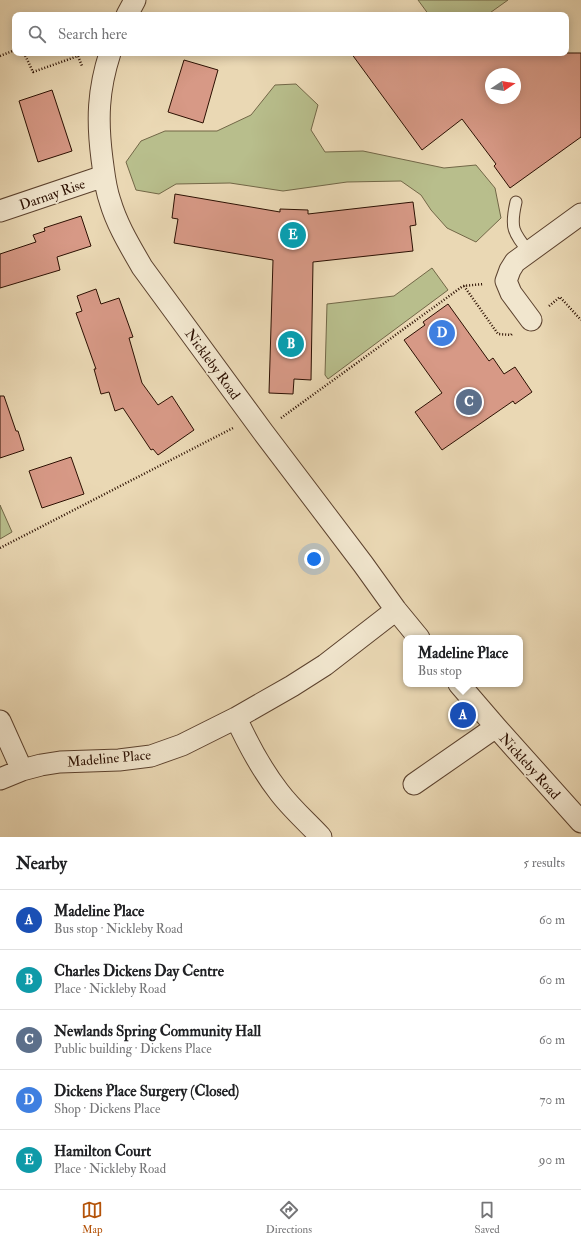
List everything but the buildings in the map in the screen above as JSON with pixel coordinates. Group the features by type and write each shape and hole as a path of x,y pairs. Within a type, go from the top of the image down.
{"street":[{"path":"129,12 135,0"},
{"name":"Nickleby Road","path":"107,62 99,101 99,132 104,176 110,200 117,221 127,241 142,267 258,425 396,610 417,635"},
{"name":"Darnay Rise","path":"0,211 104,176"},
{"path":"531,320 511,293 506,282 510,270 515,262 581,214"},
{"name":"Madeline Place","path":"0,779 22,770 41,765 60,762 119,760 151,756 182,745 236,718 292,686 324,665 396,610"},
{"name":"Nickleby Road","path":"462,687 581,822"},
{"path":"236,718 263,770 280,793 321,837"},
{"path":"0,721 22,770"},
{"name":"Nickleby Road","path":"414,784 496,727"}],"lane":[{"path":"516,202 512,220 514,230 529,252"}],"path":[{"path":"0,56 12,51"},
{"path":"25,56 33,72 78,56 83,70 107,62"},
{"path":"0,548 258,425 463,286 498,334 511,335 560,297 581,320"}],"green space":[{"path":"418,0 508,0 491,12 427,12"},
{"path":"296,84 318,105 311,130 325,152 363,151 444,168 476,165 495,188 501,218 476,242 447,228 431,210 421,195 401,181 347,182 283,191 230,183 176,184 159,194 136,190 126,162 141,141 165,131 217,131 251,115 275,85"},
{"path":"432,268 448,290 328,379 325,375 327,304 394,296"},
{"path":"0,505 12,532 0,539"}],"place":[{"name":"Hamilton Court","path":"293,235"},
{"name":"Dickens Place Surgery (Closed)","path":"442,333"},
{"name":"Charles Dickens Day Centre","path":"291,344"},
{"name":"Newlands Spring Community Hall","path":"469,402"},
{"name":"Madeline Place","path":"463,715"}]}
